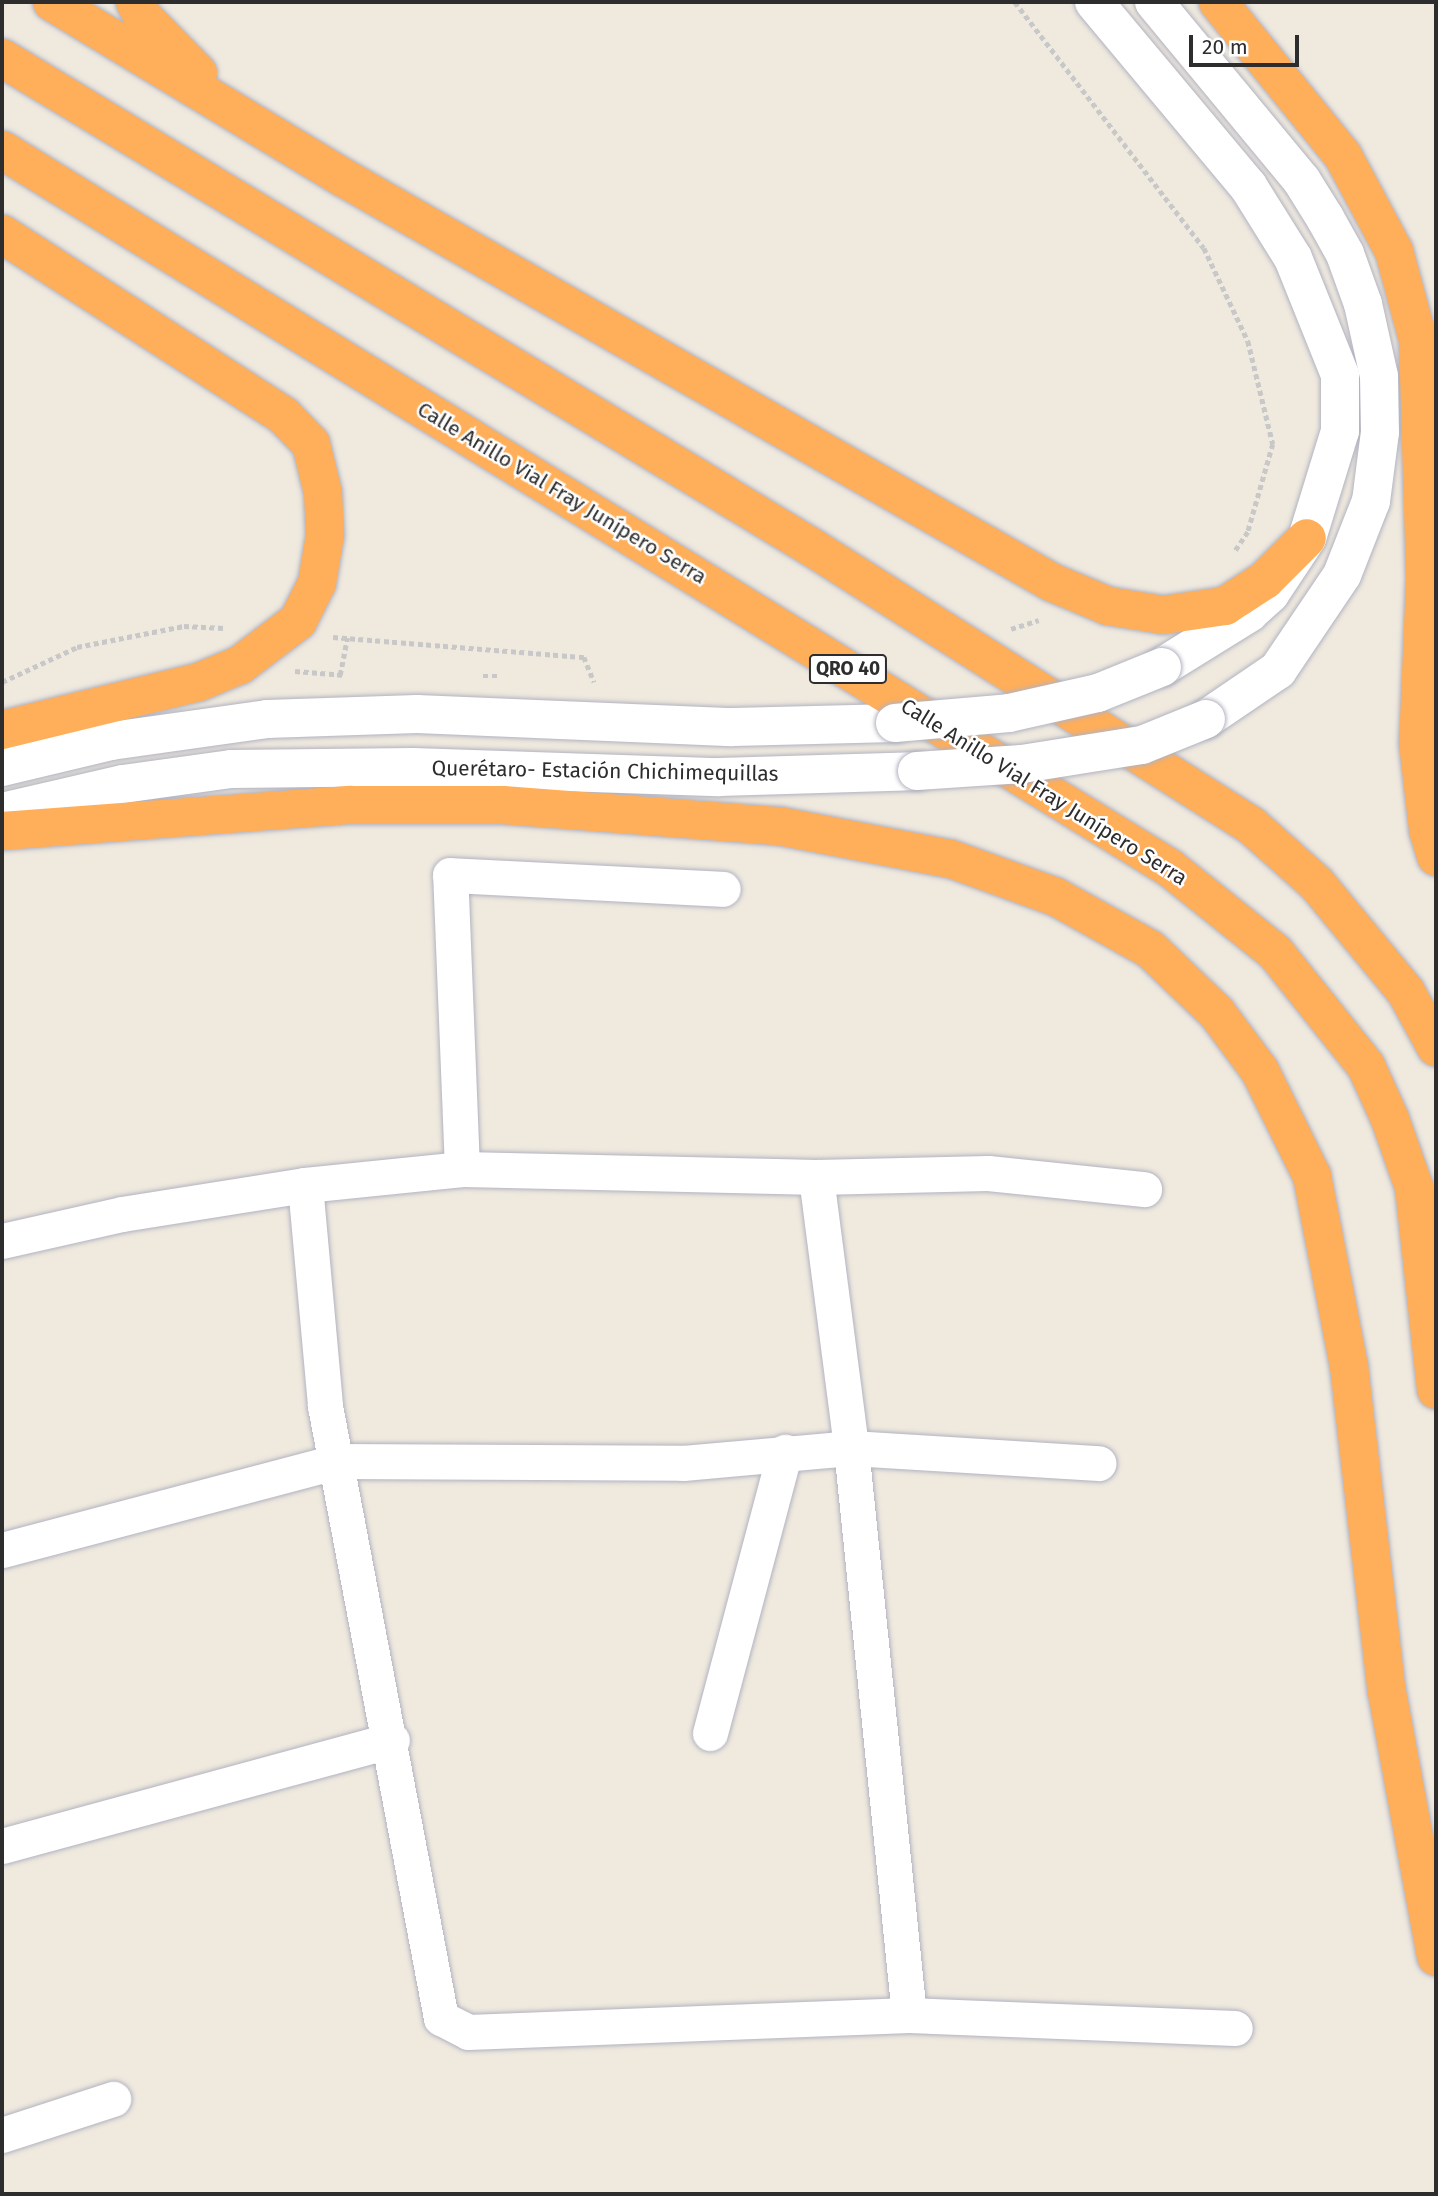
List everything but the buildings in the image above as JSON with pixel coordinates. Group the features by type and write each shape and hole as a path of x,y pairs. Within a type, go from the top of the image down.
{"highway":[{"path":"52,2 344,178 975,542 1108,606 1163,615 1225,606 1265,580 1307,538"},
{"path":"135,2 142,16 211,86 344,178"},
{"path":"1218,2 1343,156 1394,251 1418,340 1425,579 1418,743 1428,830 1436,857"},
{"path":"2,58 813,548 1252,826 1326,895 1406,992 1436,1047"},
{"name":"Calle Anillo Vial Fray Junípero Serra","path":"2,150 1170,868 1275,952 1366,1066 1390,1119 1414,1186 1436,1390"},
{"path":"2,234 237,383 284,416 310,444 323,493 325,535 317,583 298,621 240,665 199,682 2,730"},
{"path":"2,831 351,805 503,805 779,826 951,859 1055,897 1150,949 1217,1013 1260,1071 1312,1176 1349,1366 1387,1692 1436,1956"}],"main road":[{"path":"2,767 111,741 267,719 417,714 733,727 895,723 1009,713 1098,693 1162,667 1249,613 1270,594 1307,538 1340,430 1340,375 1307,289 1248,186 1094,2"},
{"name":"Querétaro- Estación Chichimequillas","path":"2,813 123,784 231,769 413,767 719,777 917,771 1022,764 1142,745 1206,719 1278,670 1342,575 1370,501 1380,432 1379,376 1363,304 1345,254 1325,218 1302,181 1154,2"}],"street":[{"path":"462,1168 450,875 723,889"},
{"path":"2,1241 122,1214 305,1185 462,1168 816,1177 988,1173 1144,1189"},
{"path":"816,1177 851,1448 909,2015"},
{"path":"305,1185 325,1406 392,1740 441,2018 468,2032 909,2015 1236,2028"},
{"path":"2,1550 338,1461 683,1463 851,1448 1099,1463"},
{"path":"710,1733 785,1452"},
{"path":"2,1846 392,1740"},
{"path":"2,2135 113,2099"}],"path":[{"path":"1015,2 1204,248 1248,341 1273,444 1248,532 1232,555"},
{"path":"1005,631 1050,618"},
{"path":"2,682 76,647 184,626 286,631 584,657 597,690"},
{"path":"340,675 347,638"},
{"path":"240,665 354,675"},
{"path":"473,676 500,676"}]}
